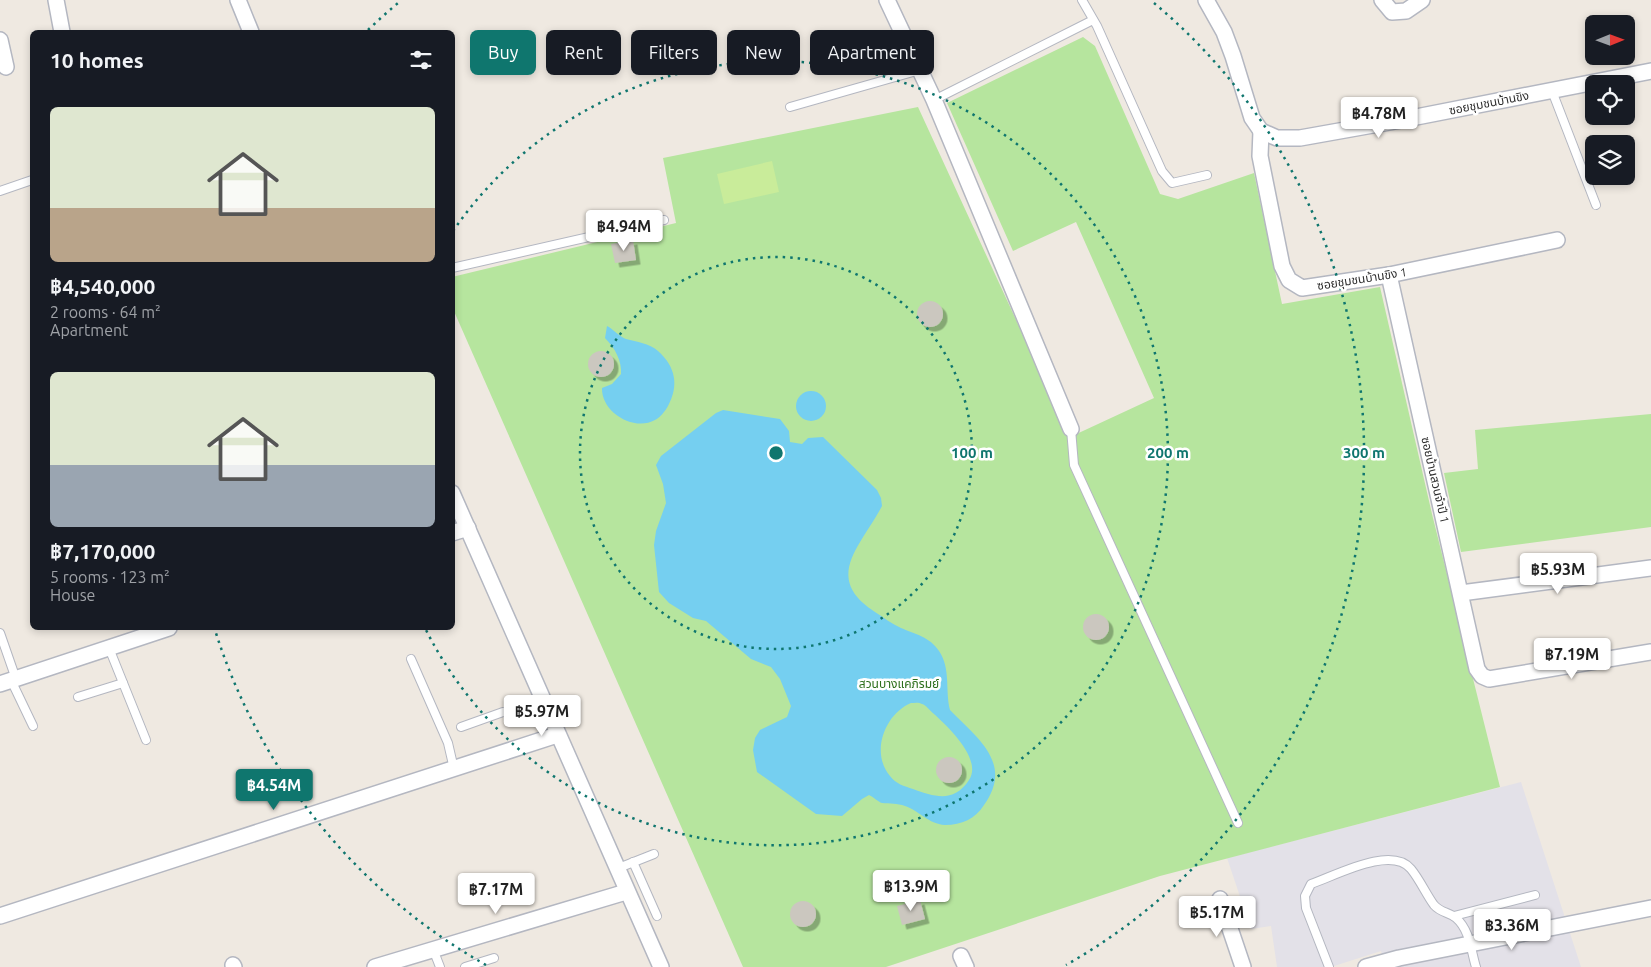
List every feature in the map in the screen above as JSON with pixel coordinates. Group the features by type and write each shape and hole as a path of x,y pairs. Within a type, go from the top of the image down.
{"street":[{"path":"56,0 62,30"},
{"path":"238,0 250,30"},
{"path":"887,0 901,30"},
{"path":"1206,0 1224,32 1252,118 1261,131"},
{"path":"1382,0 1392,12 1400,12 1422,0"},
{"path":"0,40 6,67"},
{"name":"ซอยชุมชนบ้านขิง","path":"1261,131 1277,138 1300,138 1651,71"},
{"path":"922,75 1071,428"},
{"name":"ซอยชุมชนบ้านขิง 1","path":"1261,131 1260,156 1282,266 1289,280 1302,288 1389,275 1557,240"},
{"name":"ซอยบ้านสวนจำปี 1","path":"1389,275 1477,669 1482,676 1488,679 1651,652"},
{"path":"455,500 660,967"},
{"path":"455,532 468,528"},
{"path":"1461,593 1651,568"},
{"path":"9,681 163,630"},
{"path":"0,916 557,735"},
{"path":"375,967 626,892"},
{"path":"1220,899 1243,967"},
{"path":"1366,967 1651,908"}],"lane":[{"path":"1082,0 1094,20 1162,171 1172,183 1207,175"},
{"path":"934,100 1094,20"},
{"path":"790,107 902,75"},
{"path":"1552,91 1596,205"},
{"path":"0,191 30,181"},
{"path":"455,267 664,220"},
{"path":"1071,428 1074,465 1238,822"},
{"path":"0,633 9,681 33,726"},
{"path":"109,648 146,740"},
{"path":"411,659 448,743 454,769"},
{"path":"78,697 123,683"},
{"path":"461,727 504,712 533,711 545,708"},
{"path":"616,869 654,854"},
{"path":"1328,967 1306,908 1305,896 1311,884 1378,860 1396,860 1410,868 1435,906 1443,913 1454,916 1462,923 1476,967"},
{"path":"634,862 657,916"},
{"path":"1454,916 1535,894"},
{"path":"433,949 440,967"},
{"path":"465,967 494,958"}],"shaded area":[{"path":"1521,782 1581,967 1386,967 1381,951 1331,967 1277,967 1271,926 1251,929 1227,858"}],"green space":[{"name":"สวนบางแคภิรมย์","path":"1083,37 1095,46 1160,194 1178,199 1254,173 1282,304 1380,287 1432,514 1500,787 1160,876 886,967 743,967 455,314 455,276 676,223 663,158 918,107 1070,437 1154,398 1076,222 1013,251 947,103"},
{"path":"772,161 779,192 724,204 717,174"},
{"path":"1651,414 1651,527 1461,552 1444,473 1478,469 1475,430"}],"water":[{"path":"607,326 624,338 647,344 654,348 669,364 674,377 674,391 667,408 655,420 647,423 629,421 620,418 607,405 603,397 602,388 612,384 621,374 621,369 617,355 605,338"},
{"path":"811,391 817,392 825,400 825,412 817,420 811,421 805,420 797,412 796,406 797,400 805,392"},
{"path":"723,410 780,419 789,431 790,442 802,444 808,438 823,437 877,490 882,506 851,561 848,574 851,587 859,599 875,612 931,642 943,658 950,710 981,741 994,764 995,776 992,790 980,810 968,820 957,824 939,824 910,808 899,804 882,803 869,795 842,816 816,814 757,772 753,750 755,738 760,730 787,717 791,706 780,679 771,667 751,659 706,621 693,618 669,603 659,592 654,545 656,531 666,503 663,484 656,465 661,456 716,413","holes":["911,703 924,705 947,726 968,753 972,772 969,780 957,792 950,795 936,796 906,787 892,779 884,766 881,756 883,735 894,716"]}],"building":[{"path":"633,240 636,260 615,263 611,244"},
{"path":"930,301 939,305 943,314 939,323 930,327 921,323 917,314 921,305"},
{"path":"601,351 610,355 614,364 610,373 601,377 592,373 588,364 592,355"},
{"path":"1096,614 1105,618 1109,627 1105,636 1096,640 1087,636 1083,627 1087,618"},
{"path":"949,757 958,761 962,770 958,779 949,783 940,779 936,770 940,761"},
{"path":"920,900 925,919 902,925 897,906"},
{"path":"803,901 812,905 816,914 812,923 803,927 794,923 790,914 794,905"}]}
